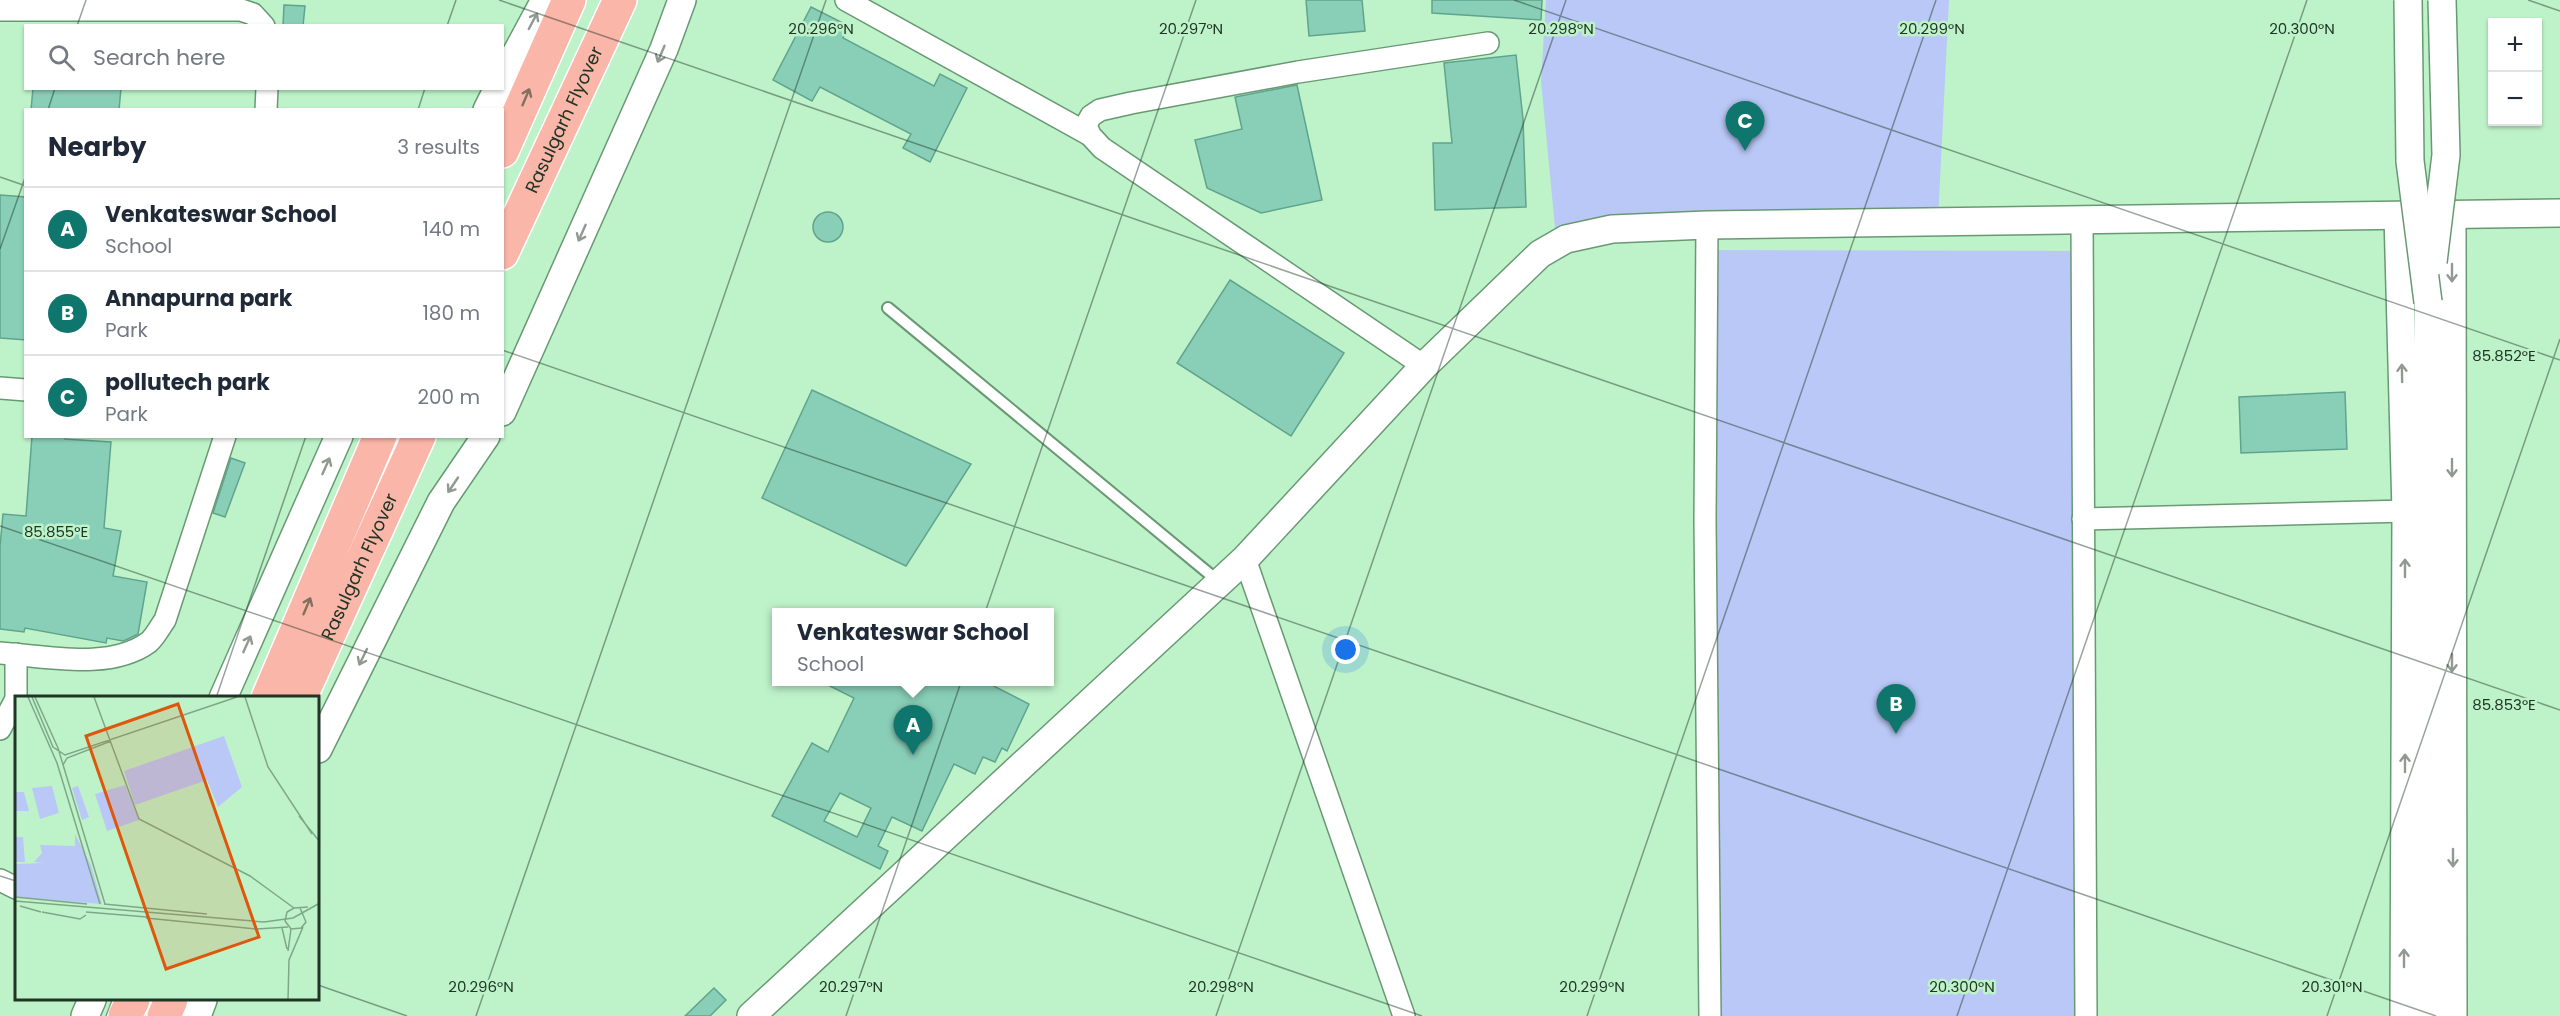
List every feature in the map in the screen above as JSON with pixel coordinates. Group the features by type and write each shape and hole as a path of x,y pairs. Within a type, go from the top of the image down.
{"highway":[{"path":"504,146 569,0"},
{"name":"Rasulgarh Flyover","path":"504,249 615,10"},
{"name":"Rasulgarh Flyover","path":"269,696 379,438"},
{"name":"Rasulgarh Flyover","path":"301,696 418,438"},
{"path":"125,1016 132,1001"},
{"path":"164,1016 170,1001"}],"street":[{"path":"504,76 545,0"},
{"path":"504,408 659,59 682,0"},
{"path":"846,0 1090,135 1102,148 1424,366"},
{"path":"2408,0 2410,161 2428,302"},
{"path":"2427,1016 2428,302 2446,155 2442,0"},
{"path":"0,10 241,10 253,14 262,24"},
{"path":"1090,135 1086,125 1091,116 1100,110 1298,72 1488,43"},
{"path":"266,108 267,90"},
{"path":"488,108 497,90"},
{"path":"751,1016 1245,559 1424,366 1540,254 1566,239 1612,229 1707,225 2560,213"},
{"path":"2452,214 2453,1016"},
{"path":"2398,216 2406,512 2404,1016"},
{"path":"2082,219 2086,1016"},
{"path":"1707,225 1705,520 1710,1016"},
{"path":"0,388 24,390"},
{"path":"15,696 8,653 97,660 124,656 150,641 165,620 224,438"},
{"path":"224,696 338,438"},
{"path":"320,745 441,502 485,438"},
{"path":"2083,519 2406,512"},
{"path":"1245,559 1404,1016"},
{"path":"0,729 15,701"},
{"path":"0,880 15,888"},
{"path":"85,1016 91,1001"},
{"path":"196,1016 202,1001"}],"lane":[{"path":"888,308 1220,582"}],"shaded area":[{"path":"1546,0 1949,0 1938,220 1556,238 1541,81"},
{"path":"1707,250 2081,251 2085,1016 1710,1016"}],"building":[{"path":"1306,0 1362,0 1365,31 1309,36"},
{"path":"1432,0 1542,0 1541,20 1432,13"},
{"path":"284,5 305,6 303,24 283,24"},
{"path":"811,7 849,26 843,38 934,86 940,74 967,88 930,162 903,148 911,134 820,87 812,101 773,80"},
{"path":"1516,55 1523,119 1526,207 1435,210 1433,143 1452,143 1444,63"},
{"path":"1297,85 1322,200 1261,213 1207,188 1195,140 1242,129 1235,97"},
{"path":"33,90 121,90 119,108 31,108"},
{"path":"0,195 24,197 24,340 0,338"},
{"path":"828,212 839,216 843,227 839,238 828,242 817,238 813,227 817,216"},
{"path":"1230,280 1344,353 1291,436 1177,363"},
{"path":"812,390 971,464 906,566 762,498"},
{"path":"2345,392 2347,449 2241,453 2239,397"},
{"path":"32,438 111,442 104,528 121,531 113,576 147,582 138,634 123,641 107,638 106,643 25,628 24,632 0,629 0,546 3,514 26,516"},
{"path":"231,458 245,463 225,517 213,513"},
{"path":"830,686 994,686 1029,704 1007,751 1002,748 995,762 983,757 975,774 954,764 922,831 892,817 878,846 888,851 880,869 772,816 812,743 828,752 854,698","holes":["840,793 871,808 857,837 824,821"]},
{"path":"714,988 726,1000 710,1016 685,1016"}],"place":[{"name":"pollutech park","path":"1745,151"},
{"name":"Annapurna park","path":"1896,734"},
{"name":"Venkateswar School","path":"913,755"}]}
